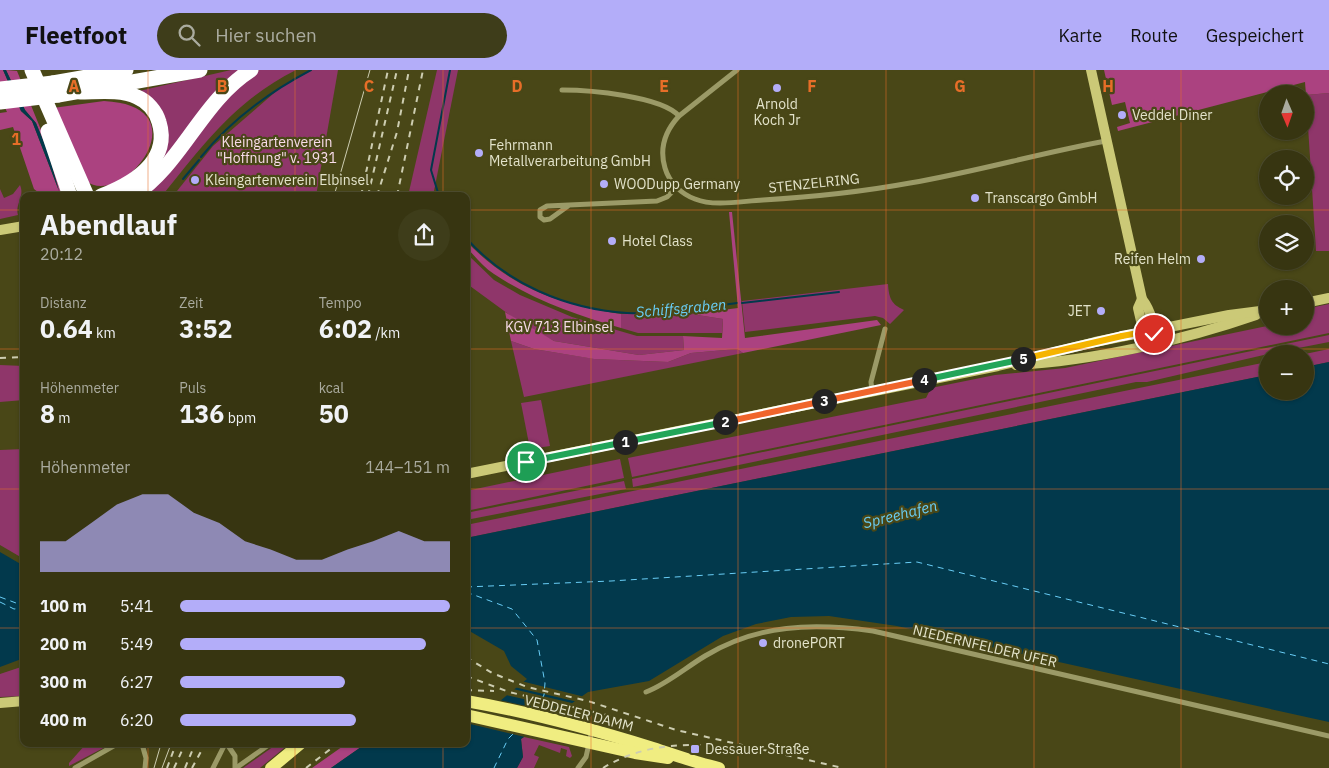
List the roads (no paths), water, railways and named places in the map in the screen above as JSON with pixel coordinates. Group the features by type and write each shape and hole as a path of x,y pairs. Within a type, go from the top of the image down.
{"highway":[{"path":"22,70 48,130 69,192"},
{"path":"32,70 85,192"},
{"path":"56,89 92,70"},
{"path":"0,102 126,70"},
{"path":"80,92 200,70"},
{"path":"138,192 156,176 212,104 230,85 251,70"},
{"path":"0,89 114,92 137,96 152,108 160,125 159,150 149,167 127,184 110,192"}],"main road":[{"path":"1090,70 1142,299 1148,306 1154,330 1152,343"},
{"path":"0,230 20,227"},
{"path":"1314,301 1329,298"},
{"path":"1142,299 1138,308 1143,332 1145,338 1152,343"},
{"path":"470,473 998,366 1143,332 1259,312"},
{"path":"998,366 1044,364 1152,343 1218,328 1259,313"},
{"path":"0,703 20,701"},
{"name":"VEDDELER DAMM","path":"470,702 550,720 590,736"},
{"name":"VEDDELER DAMM","path":"470,716 535,730 590,736 654,748 683,759 719,768"},
{"path":"271,768 299,747"}],"street":[{"path":"568,206 550,219 544,220 540,217 540,210 544,207 657,201 667,197 677,188 665,170 663,153 666,135 680,116 737,70"},
{"path":"562,90 586,90 659,103 671,108 680,116"},
{"name":"STENZELRING","path":"677,188 693,199 709,202 810,196 910,183 1106,140"},
{"path":"872,392 871,382 885,329"},
{"name":"NIEDERNFELDER UFER","path":"646,692 723,646 752,634 777,628 829,626 873,631 1329,736"},
{"path":"578,768 586,757 590,736"},
{"path":"75,768 111,747"},
{"path":"143,747 146,758 145,768"},
{"path":"212,768 224,747"},
{"path":"228,747 235,756 236,768"},
{"path":"236,768 266,747"}],"water":[{"path":"3,70 6,70 25,110 36,123 48,152 59,191 32,121 21,111"},
{"name":"Spreehafen","path":"1329,362 1329,722 897,626 829,616 791,617 756,624 723,636 649,681 588,692 521,739 523,757 517,768 331,768 361,747 470,747 470,719 500,701 527,679 511,666 504,651 470,631 470,537 1259,377 1259,400 1314,400 1314,365"},
{"path":"0,552 20,564 20,660 0,667"}],"waterway":[{"path":"201,157 238,119 266,97 311,70"},
{"name":"Schiffsgraben","path":"438,192 431,170 450,70"},
{"path":"183,179 199,160"},
{"name":"Schiffsgraben","path":"470,242 500,269 519,281 560,300 582,306 604,311 654,313 737,303"},
{"name":"Schiffsgraben","path":"742,303 839,292"}],"tram line":[{"path":"335,192 370,70"},
{"path":"154,768 160,747"},
{"path":"162,768 170,747"}],"railway":[{"path":"362,192 388,70"},
{"path":"369,192 397,70"},
{"path":"378,192 397,132 409,70"},
{"path":"398,192 423,70"},
{"path":"0,358 20,357"},
{"path":"470,659 492,673 527,687 588,701 676,730 843,768"},
{"path":"470,677 509,692 615,717"},
{"path":"470,690 494,691"},
{"path":"603,768 631,755 660,747 690,745 721,747"},
{"path":"167,768 175,747"},
{"path":"174,768 184,747"},
{"path":"185,768 194,747"},
{"path":"192,768 203,747"},
{"path":"306,768 333,747"}],"place":[{"name":"Arnold Koch Jr","path":"777,88"},
{"name":"Veddel Diner","path":"1122,115"},
{"name":"Fehrmann Metallverarbeitung GmbH","path":"479,153"},
{"name":"Kleingartenverein Elbinsel","path":"195,180"},
{"name":"WOODupp Germany","path":"604,184"},
{"name":"Transcargo GmbH","path":"975,198"},
{"name":"Hotel Class","path":"612,241"},
{"name":"Reifen Helm","path":"1201,259"},
{"name":"JET","path":"1101,311"},
{"name":"dronePORT","path":"763,643"},
{"name":"Dessauer Straße","path":"695,749"}],"park label":[{"name":"Kleingartenverein \"Hoffnung\" v. 1931","path":"277,150"},
{"name":"KGV 713 Elbinsel","path":"559,327"}]}
